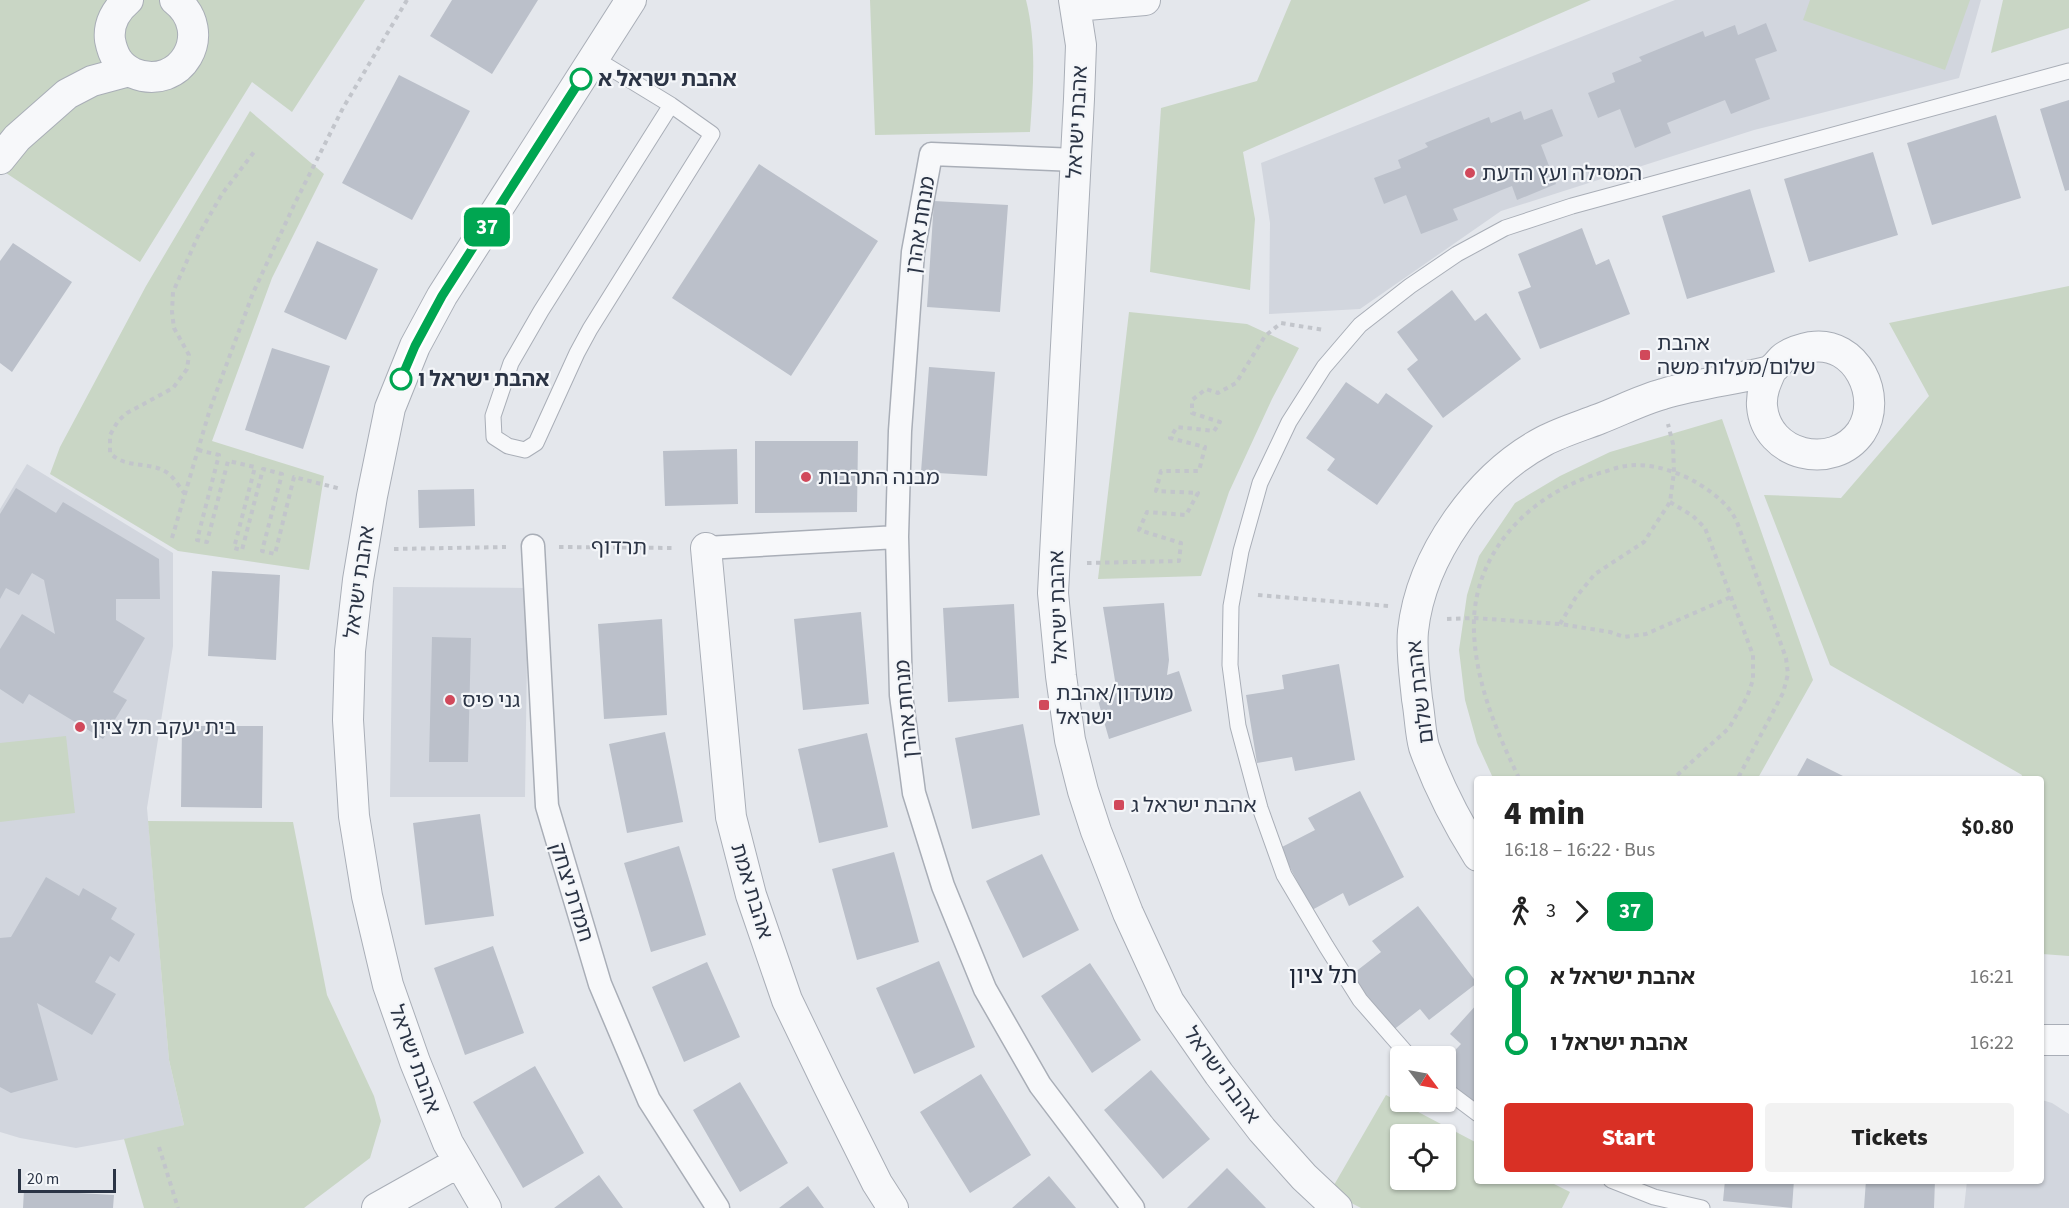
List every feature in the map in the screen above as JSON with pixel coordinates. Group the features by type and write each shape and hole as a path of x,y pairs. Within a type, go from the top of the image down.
{"street":[{"path":"128,0 117,11 111,23 109,36 117,62 142,77 157,77 171,72 182,64 190,52 194,38 192,23 186,10 175,0"},
{"name":"אהבת ישראל","path":"486,1208 448,1143 415,1062 388,985 367,896 354,816 348,720 350,651 363,549 390,408 415,346 442,296 631,0"},
{"path":"1074,3 1145,0"},
{"name":"אהבת ישראל","path":"1074,3 1081,45 1054,564 1054,605 1070,740 1086,801 1128,913 1169,1002 1219,1074 1283,1154 1337,1208"},
{"path":"0,159 17,138 67,94 109,36"},
{"path":"67,94 92,81 129,71"},
{"name":"מנחת אהרן","path":"1076,160 931,154 913,252 900,431 897,537 901,695 914,793 943,886 984,989 1040,1085 1133,1208"},
{"path":"1816,346 1832,349 1847,357 1860,369 1868,384 1870,401 1868,418 1860,433 1847,446 1830,454 1811,455 1793,451 1778,440 1767,425 1762,407 1764,387 1771,371 1784,357 1816,346"},
{"name":"אהבת שלום","path":"1474,850 1450,811 1424,744 1415,683 1413,630 1424,585 1445,539 1473,498 1504,468 1544,441 1661,394 1771,371"},
{"path":"1697,386 1731,394 1762,407"},
{"path":"706,549 897,537"},
{"name":"חמדת יצחק","path":"533,546 547,806 600,984 644,1089 718,1208"},
{"name":"אהבת אמת","path":"706,549 731,817 751,895 788,1000 862,1154 892,1208"},
{"path":"2044,1040 2069,1040"},
{"path":"377,1208 459,1162"}],"lane":[{"path":"594,58 671,105 712,134 590,329 536,443 525,450 508,446 494,437 493,416 511,363 541,311 671,105"},
{"path":"1400,1046 1360,1000 1284,875 1260,808 1238,726 1230,665 1231,606 1241,551 1260,483 1289,422 1324,367 1360,325 1410,286 1457,254 1504,228 1572,206 2069,71"},
{"path":"1456,1098 1474,1111"},
{"path":"1621,1184 1654,1197 1702,1208"}],"path":[{"path":"172,538 210,409 253,293 295,203 344,108 407,0"},
{"path":"185,494 170,475 156,467 118,461 110,453 110,435 118,421 127,413 173,388 187,369 189,355 174,328 173,292 199,234 216,204 254,152"},
{"path":"1054,564 1179,561 1181,543 1139,530 1147,512 1186,514 1198,492 1156,491 1161,471 1199,471 1205,447 1170,438 1178,427 1214,431 1220,422 1192,413 1192,400 1206,389 1218,393 1236,383 1265,336 1281,323 1351,335"},
{"path":"1560,624 1575,597 1595,574 1644,542 1670,502 1674,472 1672,444 1661,394"},
{"path":"198,450 219,455 197,540 207,542 228,461 255,467 234,548 242,550 262,469 282,474 262,551 275,554 294,477 372,496"},
{"path":"1518,776 1490,711 1477,667 1474,618 1481,580 1499,543 1520,519 1548,496 1577,480 1626,465 1651,467 1684,475 1709,490 1730,507 1737,522 1786,658 1788,674 1783,693 1738,776"},
{"path":"1670,502 1693,516 1705,528 1753,655 1753,680 1747,697 1729,728 1676,776"},
{"name":"תרדוף","path":"363,549 533,546 706,549"},
{"path":"1234,593 1417,615 1560,624 1610,632 1623,637 1646,634 1731,597"},
{"path":"159,1147 178,1208"}],"shaded area":[{"path":"1675,0 1981,0 1959,78 1754,130 1501,211 1360,309 1269,314 1270,223 1261,163"},
{"name":"בית יעקב תל ציון","path":"27,464 173,553 173,646 147,808 169,1060 184,1125 142,1136 76,1148 0,1132 0,509"},
{"path":"393,587 528,588 525,797 390,797"},
{"path":"2044,1101 2069,1114 2069,1208 1964,1208 1967,1184 2044,1184"}],"green space":[{"path":"0,0 365,0 292,112 252,82 140,262 0,169"},
{"path":"870,0 1026,0 1033,50 1030,132 875,135"},
{"path":"1291,0 1591,0 1243,152 1255,219 1250,290 1150,272 1161,108 1257,81"},
{"path":"1810,0 1970,0 1945,70 1803,20"},
{"path":"2003,0 2069,0 2069,28 1991,53"},
{"path":"250,111 324,174 272,278 212,441 324,476 309,570 178,551 50,474 60,447 146,286"},
{"path":"2069,286 2069,956 2044,954 2044,776 2022,776 1830,665 1764,495 1841,498 1929,396 1889,323"},
{"path":"1129,312 1247,324 1299,348 1272,399 1229,492 1201,576 1098,579"},
{"path":"1722,419 1813,680 1759,776 1492,776 1477,743 1465,700 1459,650 1467,595 1479,556 1515,503 1560,476 1610,452"},
{"path":"66,736 75,813 0,822 0,743"},
{"path":"148,821 293,822 327,995 374,1096 381,1121 370,1158 304,1208 144,1208 124,1139 184,1125 169,1060"},
{"path":"1386,1095 1390,1097 1390,1112 1418,1112 1441,1124 1390,1124 1390,1190 1456,1190 1456,1132 1474,1141 1474,1184 1554,1184 1570,1192 1562,1208 1361,1208 1330,1192"}],"building":[{"path":"452,0 538,0 492,74 430,36"},
{"path":"1766,23 1777,51 1755,59 1770,99 1731,114 1725,100 1667,123 1671,133 1635,148 1620,109 1598,118 1588,93 1615,82 1612,73 1642,61 1639,57 1703,31 1705,37 1735,25 1738,35"},
{"path":"399,75 470,111 412,220 342,183"},
{"path":"2069,100 2069,190 2065,191 2040,109"},
{"name":"המסילה ועץ הדעת","path":"1552,109 1563,136 1541,145 1556,184 1517,200 1512,186 1453,209 1458,220 1421,234 1406,195 1384,204 1374,178 1401,168 1398,160 1428,147 1425,143 1489,117 1491,123 1521,111 1524,120"},
{"path":"1996,115 2021,198 1932,225 1907,143"},
{"path":"1873,152 1898,235 1809,262 1784,179"},
{"path":"759,164 878,241 791,376 672,298"},
{"path":"1750,189 1775,272 1687,299 1662,216"},
{"path":"934,201 1008,205 1000,312 927,307"},
{"path":"1582,228 1596,265 1609,259 1630,314 1540,349 1518,292 1531,287 1518,254"},
{"path":"317,241 378,269 346,340 284,312"},
{"path":"13,243 72,282 12,372 0,363 0,261"},
{"path":"1452,290 1475,321 1486,313 1521,359 1443,418 1407,369 1418,360 1397,332"},
{"path":"272,348 330,366 303,449 245,430"},
{"path":"929,367 995,372 987,476 921,472"},
{"path":"1346,382 1378,404 1386,393 1433,426 1377,505 1327,470 1335,459 1306,438"},
{"name":"מבנה התרבות","path":"755,441 858,441 857,512 755,513"},
{"path":"737,449 738,504 665,506 663,451"},
{"path":"16,488 56,513 63,502 159,559 160,599 116,599 116,620 145,638 113,692 127,700 103,739 29,694 23,704 0,689 0,649 22,614 55,634 44,580 32,573 19,595 6,588 0,599 0,514"},
{"path":"474,489 475,526 419,528 418,490"},
{"path":"212,571 280,575 276,660 208,656"},
{"path":"1164,603 1169,660 1167,675 1179,671 1192,711 1109,739 1097,697 1117,693 1103,607"},
{"path":"1014,604 1019,698 948,702 943,608"},
{"path":"861,612 869,704 803,710 794,619"},
{"path":"662,619 667,715 604,719 598,624"},
{"name":"גני פיס","path":"432,637 471,638 468,762 429,762"},
{"path":"1339,664 1355,760 1295,771 1292,757 1257,763 1246,695 1284,689 1282,675"},
{"path":"1023,724 1040,815 972,829 955,738"},
{"path":"182,726 263,726 262,808 181,807"},
{"path":"665,732 683,822 627,833 609,744"},
{"path":"867,733 888,827 819,843 798,749"},
{"path":"1807,758 1843,776 1797,776"},
{"path":"1360,791 1404,877 1349,906 1343,893 1312,910 1280,848 1315,830 1308,818"},
{"path":"480,814 494,916 425,925 413,823"},
{"path":"679,846 706,935 651,952 624,863"},
{"path":"894,852 919,942 857,960 832,869"},
{"path":"1042,854 1079,930 1023,958 986,881"},
{"path":"46,877 79,896 83,888 117,908 111,919 135,934 119,962 110,956 95,982 116,994 92,1035 37,1003 58,1080 11,1093 0,1087 0,938 11,937"},
{"path":"1418,906 1474,979 1474,985 1429,1020 1420,1009 1392,1031 1350,976 1381,952 1372,941"},
{"path":"493,946 524,1033 465,1055 434,968"},
{"path":"939,961 975,1047 914,1074 876,988"},
{"path":"707,962 740,1037 684,1062 652,987"},
{"path":"1090,963 1141,1040 1092,1073 1041,996"},
{"path":"1474,1007 1474,1106 1456,1090 1456,1049 1461,1044 1450,1034"},
{"path":"535,1066 584,1153 523,1188 473,1102"},
{"path":"1151,1070 1210,1139 1163,1179 1104,1110"},
{"path":"981,1074 1031,1155 970,1193 920,1112"},
{"path":"740,1082 788,1163 740,1192 693,1110"},
{"path":"1227,1168 1266,1208 1187,1208"},
{"path":"599,1175 623,1208 554,1208"},
{"path":"1049,1176 1076,1208 1012,1208"},
{"path":"1725,1184 1794,1184 1792,1208 1723,1201"},
{"path":"1866,1184 1935,1184 1934,1208 1864,1208"},
{"path":"808,1186 824,1208 779,1208"},
{"path":"24,1190 114,1195 113,1208 23,1208"}],"bus line":[{"name":"37","path":"401,379 415,346 442,296 581,79"}],"place":[{"name":"אהבת ישראל א","path":"581,79"},
{"name":"המסילה ועץ הדעת","path":"1470,173"},
{"name":"אהבת שלום/מעלות משה","path":"1645,355"},
{"name":"אהבת ישראל ו","path":"401,379"},
{"name":"מבנה התרבות","path":"806,477"},
{"name":"גני פיס","path":"450,700"},
{"name":"מועדון/אהבת ישראל","path":"1044,705"},
{"name":"בית יעקב תל ציון","path":"80,727"},
{"name":"אהבת ישראל ג","path":"1119,805"}],"district":[{"name":"תל ציון","path":"1323,975"}]}
